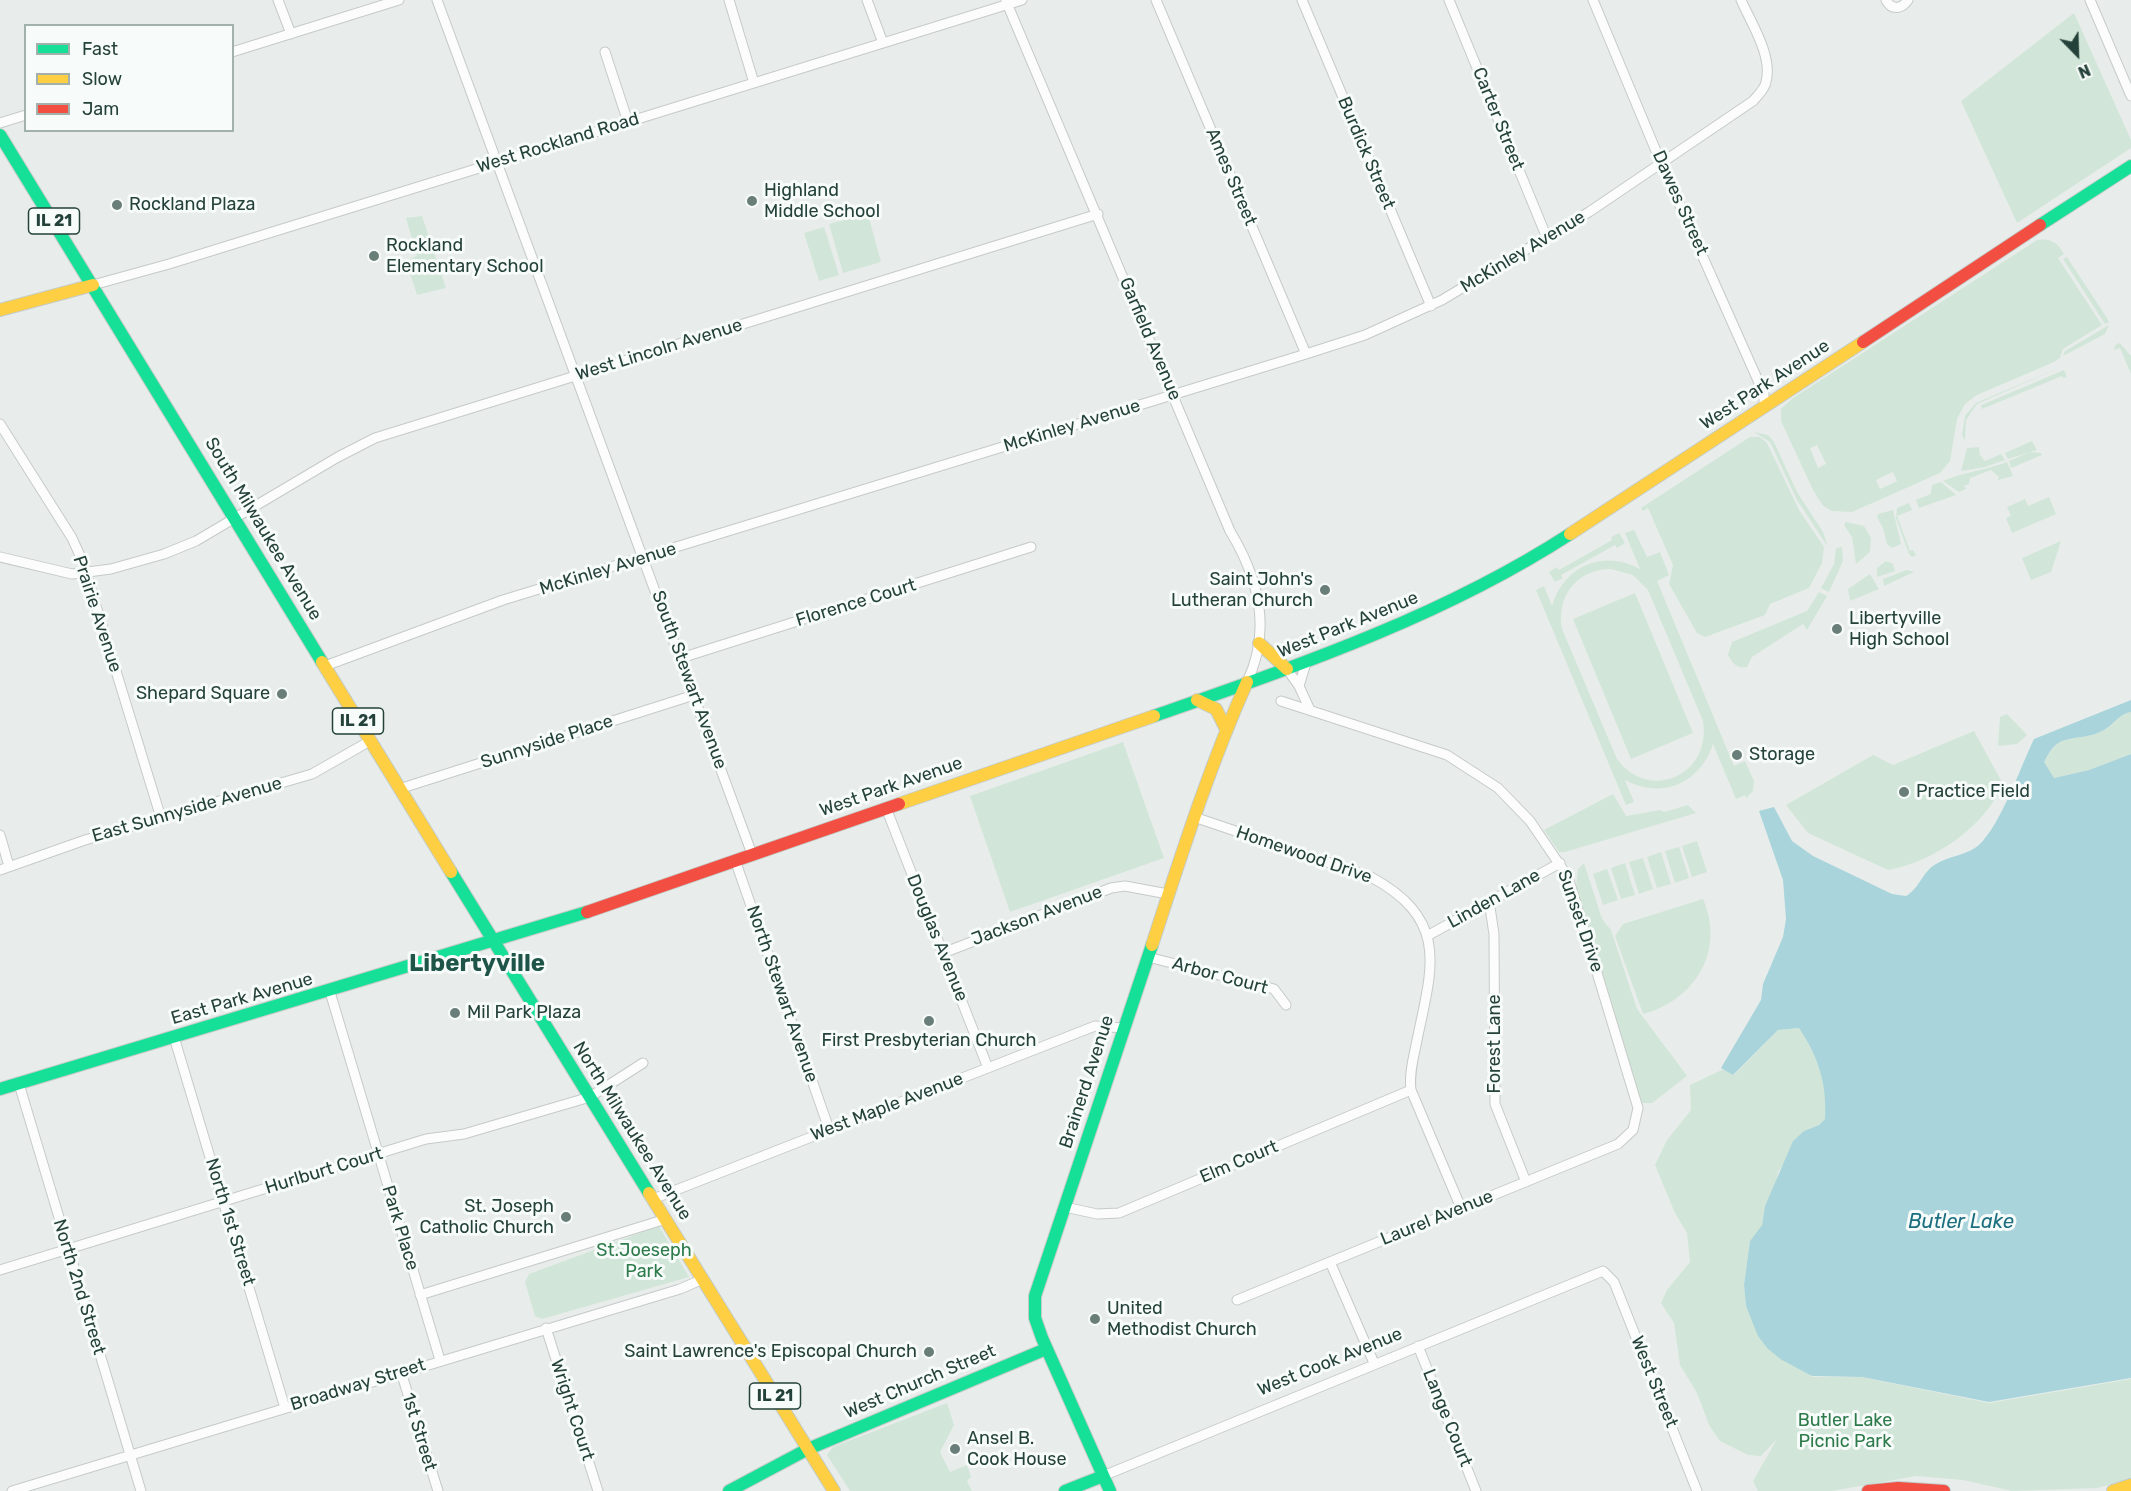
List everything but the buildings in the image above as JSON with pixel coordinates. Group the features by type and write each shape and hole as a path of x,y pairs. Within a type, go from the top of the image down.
{"main road":[{"name":"South Milwaukee Avenue","path":"0,135 494,942"},
{"name":"West Park Avenue","path":"494,942 1306,663 1442,606 1540,553 2131,166"},
{"path":"0,310 93,285"},
{"path":"1258,643 1287,669"},
{"name":"Brainerd Avenue","path":"1110,1491 1046,1349 1035,1318 1035,1296 1194,817 1226,729 1247,682"},
{"path":"1196,700 1218,708 1226,729"},
{"name":"East Park Avenue","path":"0,1089 494,942"},
{"name":"North Milwaukee Avenue","path":"494,942 834,1491"},
{"name":"West Church Street","path":"729,1491 808,1449 1046,1349"},
{"name":"West Cook Avenue","path":"1065,1491 1103,1476"},
{"path":"2113,1491 2131,1485"},
{"path":"1868,1491 1898,1488 1944,1491"}],"street":[{"path":"278,0 291,34"},
{"path":"234,51 399,0"},
{"name":"South Stewart Avenue","path":"437,0 752,854"},
{"path":"729,0 754,83"},
{"path":"867,0 883,43"},
{"name":"West Rockland Road","path":"93,285 169,264 754,83 1007,2 1022,0"},
{"name":"Ames Street","path":"1156,0 1306,354"},
{"name":"Burdick Street","path":"1302,0 1431,306"},
{"name":"Carter Street","path":"1449,0 1547,238"},
{"name":"Dawes Street","path":"1593,0 1661,163 1764,394 1764,406"},
{"name":"McKinley Avenue","path":"325,666 503,600 1306,354 1365,335 1431,306 1547,238 1753,101 1767,81 1765,58 1741,0"},
{"path":"1886,0 1889,5 1896,8 1904,6 1908,0"},
{"path":"2090,0 2131,96"},
{"name":"Garfield Avenue","path":"1007,2 1230,531 1246,556 1258,592 1261,618 1254,669 1247,682"},
{"path":"605,52 628,122"},
{"path":"0,123 24,116"},
{"name":"West Lincoln Avenue","path":"0,557 58,573 111,569 164,554 195,541 361,444 1098,214"},
{"name":"Prairie Avenue","path":"0,424 72,538 86,572 161,818"},
{"name":"Florence Court","path":"681,658 1031,547"},
{"path":"1299,686 1306,663"},
{"path":"1287,669 1299,686 1310,710"},
{"name":"Sunnyside Place","path":"399,789 694,695"},
{"name":"Sunset Drive","path":"1281,701 1431,749 1480,775 1512,801 1560,863 1568,877 1632,1084 1638,1108 1633,1130"},
{"name":"East Sunnyside Avenue","path":"5,868 85,840 312,774 370,741"},
{"name":"Douglas Avenue","path":"886,808 988,1068"},
{"name":"Homewood Drive","path":"1194,817 1371,877 1393,890 1411,906 1428,936 1432,955 1428,996 1411,1069 1411,1090 1461,1209"},
{"path":"0,835 5,868"},
{"name":"North Stewart Avenue","path":"735,860 829,1129"},
{"name":"Linden Lane","path":"1428,936 1560,863"},
{"name":"Jackson Avenue","path":"943,953 1111,888 1125,886 1168,894"},
{"name":"Forest Lane","path":"1489,901 1494,934 1495,1104 1526,1182"},
{"name":"Arbor Court","path":"1148,957 1274,989 1286,1005"},
{"name":"Park Place","path":"330,992 440,1360"},
{"name":"West Maple Avenue","path":"653,1199 1095,1026 1124,1028"},
{"name":"North 1st Street","path":"174,1037 285,1408"},
{"name":"Hurlburt Court","path":"0,1270 426,1139 464,1134 590,1097 643,1062"},
{"name":"North 2nd Street","path":"19,1084 141,1491"},
{"name":"Elm Court","path":"1065,1207 1097,1214 1119,1213 1411,1090"},
{"name":"Laurel Avenue","path":"1237,1300 1618,1144 1633,1130"},
{"path":"420,1294 666,1219"},
{"path":"1330,1262 1374,1364"},
{"name":"West Cook Avenue","path":"1103,1476 1599,1272 1609,1274"},
{"name":"West Street","path":"1609,1274 1697,1491"},
{"name":"Broadway Street","path":"12,1491 680,1289 703,1279"},
{"name":"Wright Court","path":"546,1328 598,1491"},
{"name":"Lange Court","path":"1418,1346 1476,1491"},
{"name":"1st Street","path":"401,1372 434,1490"}],"green space":[{"path":"2074,13 2131,140 2131,148 2017,223 1961,101"},
{"path":"868,214 881,262 843,273 829,224"},
{"path":"422,216 446,288 417,295 406,261 417,256 406,218"},
{"path":"824,227 839,275 819,281 804,233"},
{"path":"2037,240 2050,240 2061,250 2064,254 2058,258 2102,325 2063,349 2060,358 2054,362 1977,395 1965,404 1957,419 1950,461 1940,473 1852,512 1832,511 1823,506 1813,490 1781,421 1781,409 1793,398","holes":["1817,445 1826,464 1818,468 1810,448","1893,472 1897,481 1880,489 1876,480"]},
{"path":"2067,257 2109,322 2105,324 2063,259"},
{"path":"2109,325 2105,334 2063,356 2065,351"},
{"path":"2120,343 2131,356 2131,374 2120,348 2114,350 2115,345"},
{"path":"2063,366 1977,404 1966,420 1965,440 1962,436 1965,416 1976,403"},
{"path":"2064,370 2067,377 2062,376 1982,409 1981,405"},
{"path":"1754,432 1768,435 1774,442 1797,492 1823,532 1828,547 1797,500 1770,442"},
{"path":"1750,437 1760,437 1767,443 1799,510 1824,547 1822,563 1809,588 1770,604 1765,615 1705,637 1697,633 1669,584 1673,565 1648,508 1643,511 1641,508"},
{"path":"2032,441 2037,450 2008,459 2005,453"},
{"path":"1979,447 1980,455 1985,461 2001,454 2005,460 1985,467 1961,471 1967,448"},
{"path":"2030,452 2042,455 2011,468 2009,461"},
{"path":"2007,462 2013,476 1998,480 1999,477 1991,470 1970,478 1969,484 1964,486 1966,489 1959,492 1943,481 1959,475"},
{"path":"1941,482 1956,495 1919,508 1916,500 1931,494 1932,485"},
{"path":"2049,497 2056,514 2012,533 2006,518 2011,516 2007,507 2025,499 2028,506"},
{"path":"1909,503 1912,510 1897,516 1910,551 1913,550 1916,555 1912,557 1896,518 1897,508"},
{"path":"1893,510 1901,544 1892,548 1887,544 1883,528 1877,517 1878,514"},
{"path":"1846,522 1864,526 1871,538 1870,552 1856,564 1852,537 1844,525"},
{"path":"1634,530 1647,557 1660,552 1669,575 1657,581 1734,766 1745,761 1754,781 1753,791 1746,798 1745,795 1736,799 1713,744 1699,769 1678,784 1666,788 1653,788 1639,786 1625,780 1634,802 1626,805 1536,590 1544,586 1552,606 1566,581 1575,571 1587,565 1599,561 1612,561 1626,563 1640,569 1625,533","holes":["1611,569 1633,575 1648,590 1703,721 1703,740 1698,756 1688,768 1675,777 1661,781 1645,779 1630,772 1617,759 1562,629 1562,606 1571,587 1579,579 1599,570"]},
{"path":"1619,533 1625,543 1617,548 1615,545 1561,575 1563,578 1555,582 1549,572 1557,567 1559,570 1612,540 1611,537"},
{"path":"2061,541 2051,572 2031,580 2022,558"},
{"path":"1842,547 1843,561 1829,592 1821,588 1834,564 1836,548"},
{"path":"1886,561 1893,564 1895,571 1877,577 1877,568"},
{"path":"1907,570 1914,572 1884,586 1883,579"},
{"path":"1870,574 1879,589 1850,601 1848,589"},
{"path":"1819,592 1827,596 1807,630 1803,624 1752,657 1747,667 1735,665 1731,661 1728,655 1732,642 1807,611"},
{"path":"1635,593 1693,733 1631,759 1573,619"},
{"path":"2131,712 2131,754 2089,770 2054,778 2043,762 2056,745 2067,739 2099,733 2123,715"},
{"path":"2007,714 2027,735 2017,744 1998,746 2000,717"},
{"name":"Practice Field","path":"1974,731 2003,784 1994,800 1970,828 1940,851 1923,859 1888,870 1808,833 1786,805 1873,755 1893,765"},
{"path":"1123,742 1164,858 1010,912 970,796"},
{"path":"1613,794 1626,816 1660,810 1664,812 1688,805 1696,813 1559,852 1544,830"},
{"path":"1697,841 1707,872 1692,877 1682,846"},
{"path":"1679,847 1689,878 1675,883 1665,851"},
{"path":"1661,852 1671,884 1657,888 1647,857"},
{"path":"1643,858 1653,889 1639,894 1629,862"},
{"path":"1584,863 1602,919 1611,930 1637,1009 1687,1076 1652,1103 1642,1103 1576,887 1578,869"},
{"path":"1625,863 1635,895 1621,899 1611,868"},
{"path":"1607,869 1618,900 1603,905 1593,874"},
{"path":"1703,899 1709,918 1710,937 1708,955 1701,971 1677,998 1643,1014 1615,936 1623,924"},
{"name":"Butler Lake Picnic Park","path":"1800,1028 1821,1071 1826,1105 1825,1119 1819,1125 1804,1131 1793,1141 1788,1158 1778,1172 1775,1189 1765,1206 1762,1225 1750,1241 1744,1285 1746,1307 1812,1377 1861,1377 1989,1403 2131,1379 2131,1479 2097,1488 2012,1491 1963,1480 1916,1476 1832,1491 1758,1491 1753,1481 1777,1439 1761,1456 1748,1455 1720,1441 1709,1425 1697,1393 1680,1365 1674,1323 1661,1303 1667,1290 1690,1262 1687,1233 1675,1213 1655,1165 1667,1140 1691,1110 1690,1085 1724,1069 1734,1075 1778,1030"},
{"name":"St.Joeseph Park","path":"659,1226 689,1277 542,1319 535,1316 525,1282 529,1274"},
{"path":"947,1403 954,1425 940,1452 950,1472 967,1465 971,1477 967,1481 972,1491 850,1491 827,1455 833,1447"}],"water":[{"name":"Butler Lake","path":"2131,700 2131,712 2123,715 2099,733 2067,739 2059,743 2051,750 2044,762 2054,778 2089,770 2131,754 2131,1378 1989,1402 1862,1377 1812,1376 1782,1360 1768,1349 1758,1336 1746,1306 1744,1285 1750,1241 1762,1225 1765,1206 1793,1141 1804,1131 1819,1125 1825,1119 1825,1094 1817,1061 1799,1028 1778,1030 1733,1075 1721,1068 1761,1000 1763,984 1783,937 1786,919 1783,880 1759,811 1774,807 1792,841 1813,856 1892,894 1906,896 1915,889 1931,867 1975,848 1987,836 2002,810 2034,739"}],"traffic: fast":[{"path":"0,135 322,662"},
{"path":"2040,225 2131,166"},
{"path":"1154,716 1315,658 1420,615 1521,564 1570,534"},
{"path":"451,872 649,1193"},
{"path":"0,1089 587,912"},
{"path":"1110,1491 1042,1338 1035,1318 1035,1296 1152,945"},
{"path":"729,1491 808,1449 1046,1349"},
{"path":"1065,1491 1103,1476"}],"traffic: slow":[{"path":"0,310 93,285"},
{"path":"1570,534 1863,342"},
{"path":"1259,643 1287,669"},
{"path":"322,662 451,872"},
{"path":"1152,945 1208,779 1247,682"},
{"path":"1197,700 1216,709 1226,729"},
{"path":"899,804 1154,716"},
{"path":"649,1193 834,1491"},
{"path":"2113,1491 2131,1485"}],"traffic: jam":[{"path":"1863,342 2040,225"},
{"path":"587,912 899,804"},
{"path":"1868,1491 1898,1488 1944,1491"}],"place":[{"name":"Highland Middle School","path":"752,201"},
{"name":"Rockland Plaza","path":"117,205"},
{"name":"Rockland Elementary School","path":"374,256"},
{"name":"Saint John's Lutheran Church","path":"1325,590"},
{"name":"Libertyville High School","path":"1837,629"},
{"name":"Shepard Square","path":"282,694"},
{"name":"Storage","path":"1737,755"},
{"name":"Practice Field","path":"1904,792"},
{"name":"Mil Park Plaza","path":"455,1013"},
{"name":"First Presbyterian Church","path":"929,1021"},
{"name":"St. Joseph Catholic Church","path":"566,1217"},
{"name":"United Methodist Church","path":"1095,1319"},
{"name":"Saint Lawrence's Episcopal Church","path":"929,1352"},
{"name":"Ansel B. Cook House","path":"955,1449"}],"district":[{"name":"Libertyville","path":"477,964"}]}
